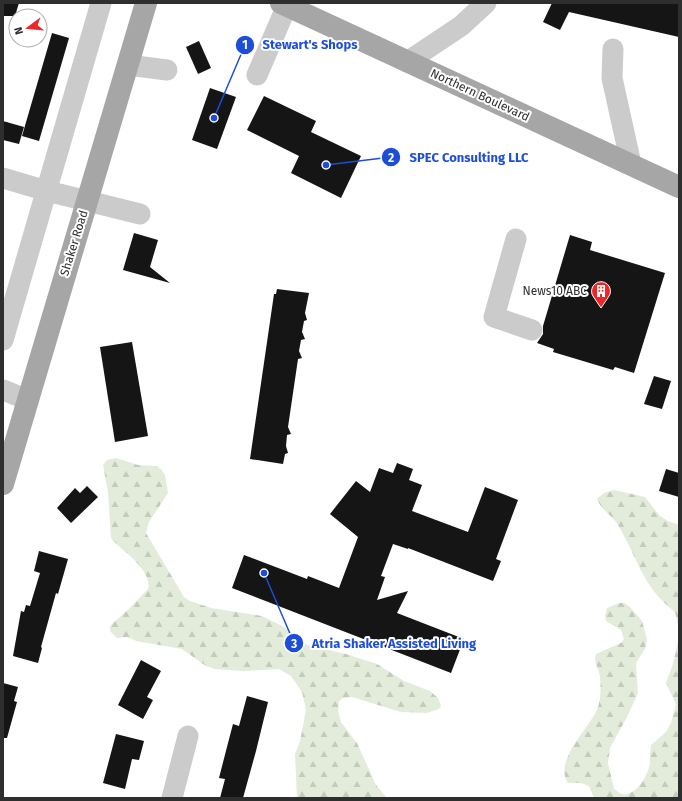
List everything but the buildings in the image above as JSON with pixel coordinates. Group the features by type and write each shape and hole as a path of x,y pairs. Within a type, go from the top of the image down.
{"main road":[{"name":"Shaker Road","path":"3,484 8,451 28,400 146,3"},
{"name":"Northern Boulevard","path":"285,4 407,62 679,186"}],"street":[{"path":"3,340 101,3"},
{"path":"407,62 461,26 486,3"},
{"path":"257,75 285,4"},
{"path":"613,49 612,66 615,93 631,164"},
{"path":"128,65 167,70"},
{"path":"3,178 47,191 140,214"},
{"path":"516,239 494,317 532,330"},
{"path":"3,390 28,400"},
{"path":"172,798 188,736"}],"green space":[{"path":"116,458 138,465 156,466 161,469 165,475 168,493 149,522 146,533 184,597 190,601 211,608 262,616 284,627 307,645 346,654 377,664 404,681 430,691 438,698 441,706 439,709 427,713 401,712 352,697 343,698 339,701 338,711 341,722 357,743 376,785 387,798 297,798 295,754 300,741 306,710 302,692 291,676 279,669 243,671 215,669 206,666 182,649 136,641 127,637 117,638 110,631 110,627 113,623 148,589 148,582 142,569 113,541 111,537 108,492 103,465 107,460"},
{"path":"614,490 645,497 660,516 679,525 679,629 675,612 655,592 648,582 618,525 597,499 604,493"},
{"path":"619,603 624,603 629,606 642,621 647,639 645,649 636,663 638,693 610,748 608,763 614,789 622,794 627,794 636,789 644,779 649,769 651,745 666,732 671,723 676,704 666,683 673,664 679,637 679,798 594,798 589,786 581,783 568,783 565,775 565,765 568,756 597,710 601,685 595,660 596,654 621,643 624,639 621,630 606,621 605,616 607,608"}],"place":[{"name":"Stewart's Shops","path":"214,118"},
{"name":"SPEC Consulting LLC","path":"326,165"},
{"name":"News10 ABC","path":"601,308"},
{"name":"Atria Shaker Assisted Living","path":"264,573"}]}
